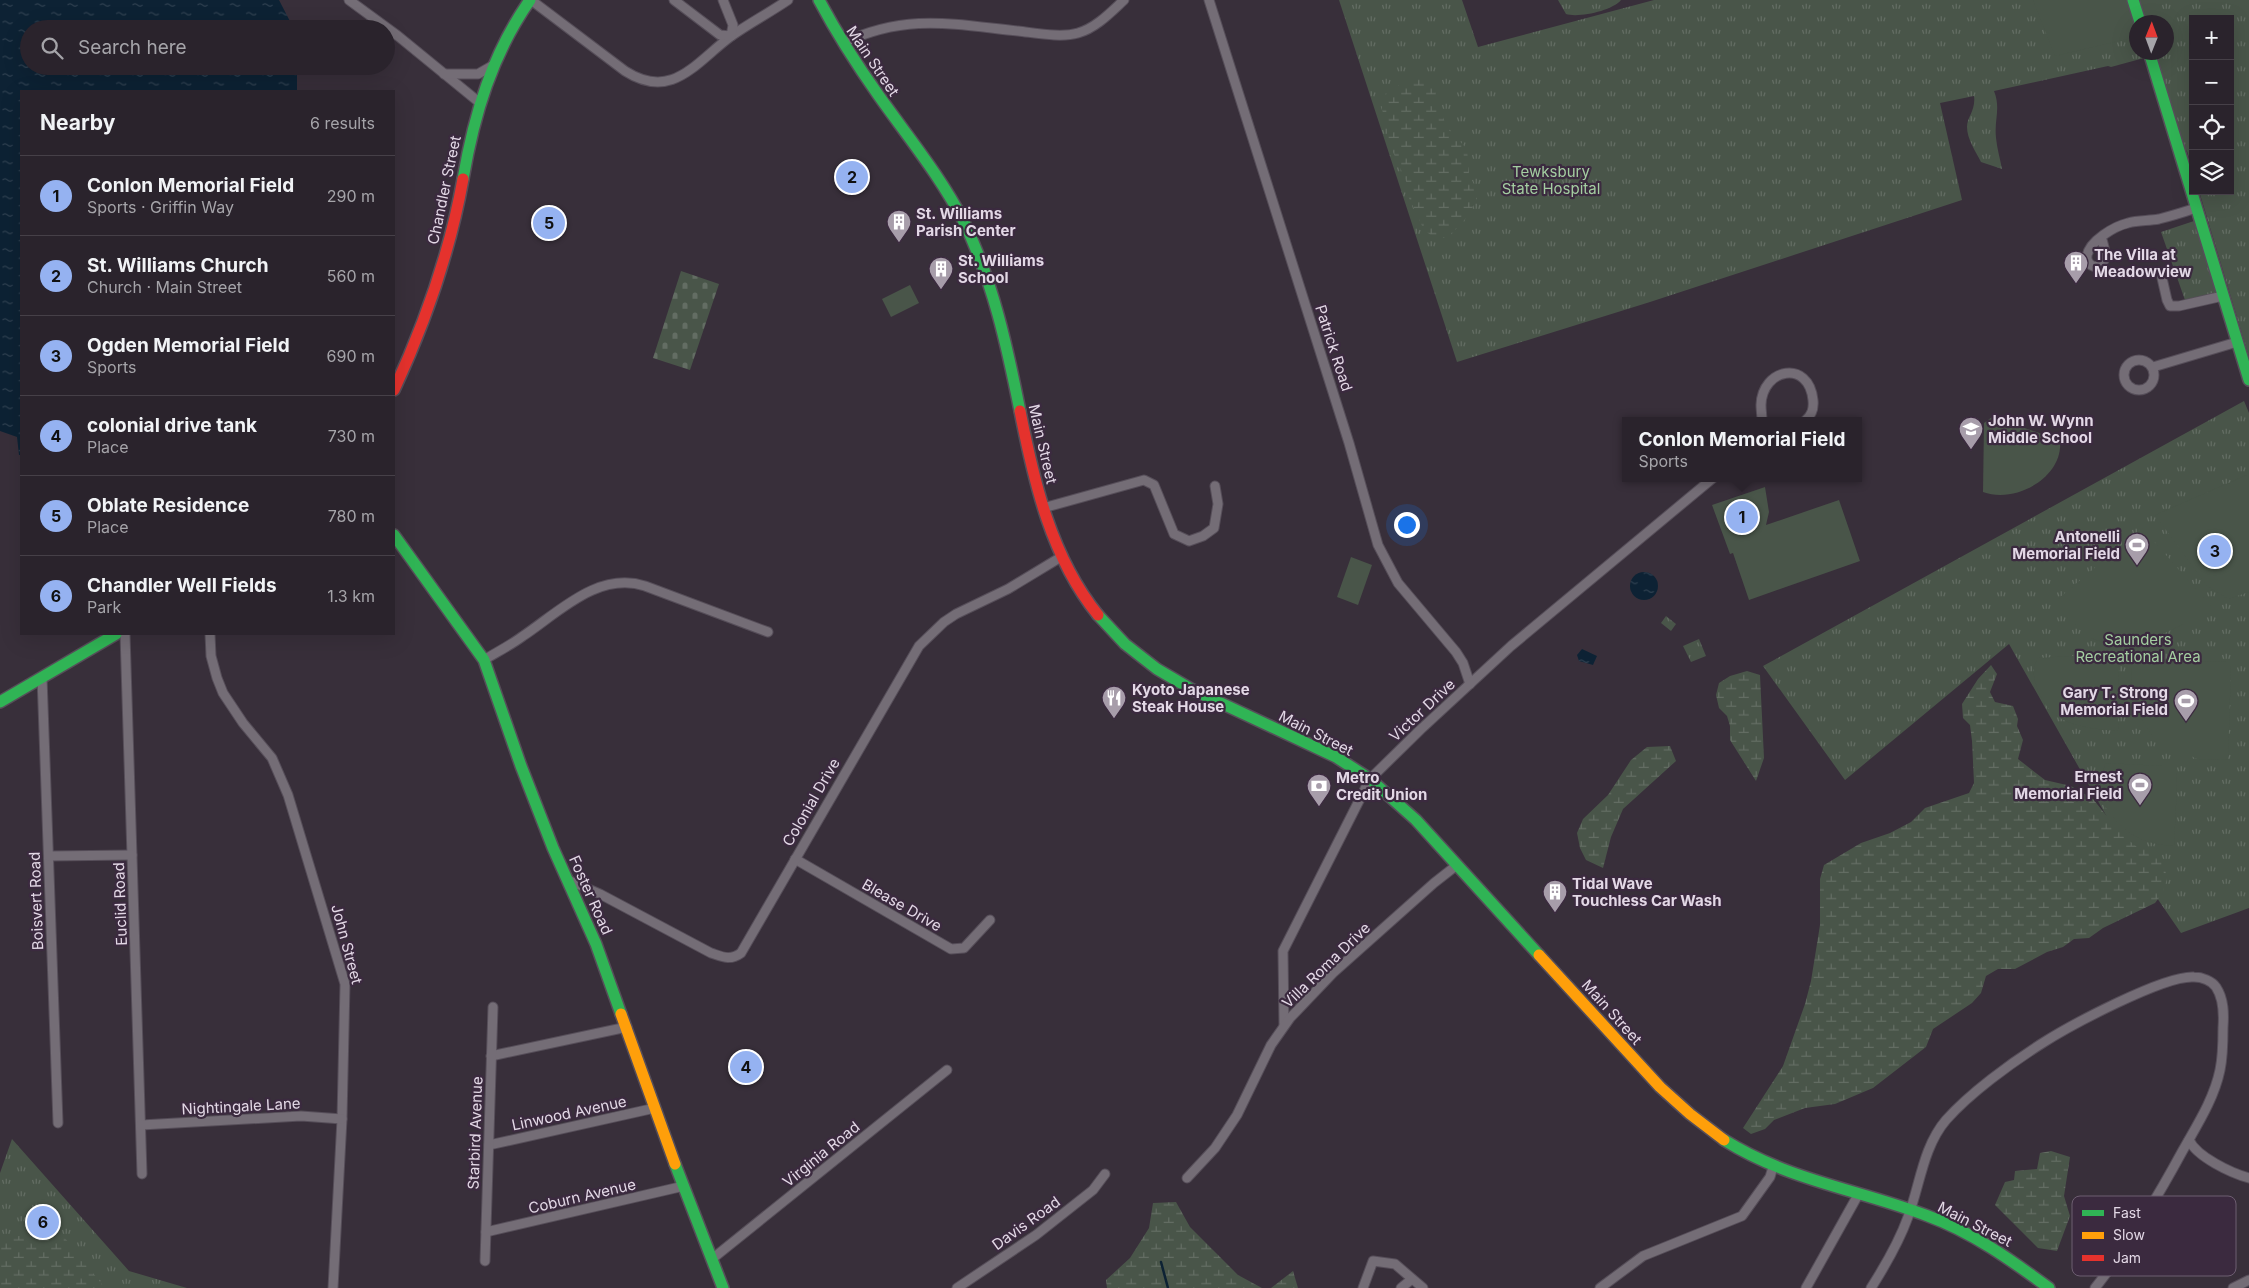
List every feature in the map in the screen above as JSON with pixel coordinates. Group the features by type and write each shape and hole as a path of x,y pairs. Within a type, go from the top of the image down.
{"main road":[{"name":"Chandler Street","path":"395,388 411,356 429,311 456,210 472,132 492,66 503,42 530,0"},
{"name":"Main Street","path":"819,0 843,43 950,197 967,227 980,257 1000,317 1043,508 1061,557 1097,615 1124,644 1159,672 1212,700 1327,753 1370,779 1396,801 1457,865 1676,1103 1719,1137 1774,1167 1803,1178 1934,1218 1978,1239 2010,1259 2049,1288"},
{"path":"2133,0 2138,15"},
{"path":"2151,60 2249,380"},
{"name":"Foster Road","path":"395,536 476,645 484,660 524,775 553,848 584,914 723,1288"},
{"path":"0,702 114,635"}],"street":[{"path":"349,0 376,20"},
{"path":"530,0 636,79 656,82 680,77 697,66 731,36 788,0"},
{"path":"674,0 720,35 731,36"},
{"path":"723,0 733,25 731,36"},
{"path":"843,43 876,30 925,22 969,24 1025,32 1078,33 1098,23 1124,0"},
{"name":"Patrick Road","path":"1209,0 1349,443 1378,545 1398,583 1456,652 1470,684"},
{"path":"395,34 480,103"},
{"path":"444,74 478,74 492,66"},
{"path":"2101,237 2125,224 2159,219 2196,208"},
{"path":"2162,278 2166,300 2170,306 2179,306 2223,296"},
{"path":"2153,367 2237,342"},
{"path":"1762,417 1761,404 1765,389 1771,380 1782,373 1795,373 1804,378 1811,386 1812,412 1808,417"},
{"path":"1043,508 1144,480 1154,485 1174,534 1190,540 1202,536 1214,528 1218,504 1215,486"},
{"name":"Victor Drive","path":"1284,1025 1283,951 1370,779 1470,684 1544,618 1708,482"},
{"name":"Colonial Drive","path":"568,880 600,894 711,953 729,958 741,953 919,646 944,622 956,614 1008,589 1061,557"},
{"path":"484,660 522,637 581,596 619,582 634,582 646,586 768,632"},
{"name":"Euclid Road","path":"125,635 142,1174"},
{"name":"John Street","path":"210,635 211,656 217,678 224,693 243,722 272,758 288,795 339,960 346,994 342,1119 333,1288"},
{"name":"Boisvert Road","path":"42,677 58,1123"},
{"path":"49,856 132,855"},
{"name":"Blease Drive","path":"794,859 951,949 959,950 970,944 990,920"},
{"name":"Villa Roma Drive","path":"1187,1178 1214,1148 1236,1115 1271,1045 1284,1025 1333,973 1434,883 1457,865"},
{"path":"1871,1288 1891,1254 1910,1210 1932,1142 1939,1129 1960,1106 2032,1050 2052,1037 2153,987 2173,980 2194,976 2208,980 2217,988 2223,1006 2220,1070 2216,1085 2159,1196"},
{"name":"Starbird Avenue","path":"485,1261 493,1007"},
{"path":"492,1056 627,1027"},
{"name":"Virginia Road","path":"712,1259 947,1070"},
{"name":"Linwood Avenue","path":"489,1145 655,1108"},
{"name":"Nightingale Lane","path":"141,1125 302,1116 342,1119"},
{"path":"2189,1140 2192,1148 2199,1153 2238,1175 2249,1178"},
{"path":"1600,1288 1643,1256 1742,1216 1770,1178 1774,1167"},
{"name":"Davis Road","path":"957,1288 1036,1235 1093,1190 1106,1174"},
{"name":"Coburn Avenue","path":"486,1232 684,1186"},
{"path":"1806,1288 1858,1194"},
{"path":"1364,1288 1373,1260 1395,1264 1423,1288"},
{"path":"2095,1288 2105,1276"},
{"path":"1401,1288 1412,1279"},
{"path":"2233,1288 2249,1280"}],"green space":[{"name":"Tewksbury State Hospital","path":"1339,0 1462,0 1478,47 1654,0 2127,0 2131,15 2129,15 2129,60 2137,60 1994,91 1997,103 1996,138 2002,169 1981,162 1970,141 1967,127 1974,105 1974,96 1940,103 1962,200 1650,302 1457,362"},
{"path":"1558,0 1621,0 1617,4 1595,13 1571,15 1566,14"},
{"path":"2033,0 2128,0 2132,15 2129,15 2129,39 2055,56"},
{"path":"2138,0 2249,0 2249,357 2200,195 2234,195 2234,15 2189,15 2189,157 2187,151 2182,147 2156,60 2174,60 2174,15 2143,15"},
{"path":"1413,77 1434,78 1436,99 1447,128 1467,149 1469,175 1477,190 1477,199 1467,217 1449,237 1436,239 1424,230 1408,196 1406,181 1388,141 1386,120 1380,105 1386,93"},
{"path":"2194,221 2216,293 2186,303 2161,232"},
{"path":"681,271 719,284 690,370 653,358"},
{"path":"910,285 919,303 891,317 882,299"},
{"name":"Saunders Recreational Area","path":"2244,401 2249,413 2249,908 2181,933 2133,863 2009,644 1845,780 1763,666"},
{"path":"1992,417 2060,440 2059,453 2054,465 2046,476 2023,491 1996,495 1983,492 1984,423"},
{"path":"2247,475 2249,476 2249,592 2228,599 2207,586 2155,515"},
{"path":"1765,487 1769,512 1766,525 1839,500 1860,561 1749,600 1733,553 1730,554 1712,505"},
{"name":"Antonelli Memorial Field","path":"2142,528 2211,606 2184,624 2143,643 2116,647 2091,638 2052,604"},
{"path":"1351,557 1372,565 1358,605 1337,597"},
{"path":"1666,616 1676,624 1671,631 1661,623"},
{"path":"1699,639 1706,656 1691,662 1683,646"},
{"path":"2088,655 2114,658 2119,666 2118,731 2079,726 2068,722 2048,708 2041,698 2034,674 2038,658"},
{"name":"Gary T. Strong Memorial Field","path":"2133,659 2226,662 2231,666 2228,759 2199,760 2153,737 2133,706 2131,676"},
{"path":"1991,665 1997,674 1990,692 1995,702 2013,706 2018,719 2017,726 2023,740 2018,759 2045,780 2071,786 2093,799 2123,836 2136,846 2152,852 2163,860 2167,879 2162,894 2155,903 2103,928 2089,938 2074,939 2063,947 2047,952 2015,969 1998,969 1986,976 1981,993 1972,1003 1933,1029 1926,1047 1873,1088 1835,1104 1805,1108 1774,1120 1765,1129 1751,1134 1743,1128 1783,1066 1805,1004 1811,981 1820,925 1820,879 1824,865 1861,843 1890,833 1911,822 1925,808 1969,793 1974,783 1972,741 1970,725 1963,718 1962,704 1978,679"},
{"path":"1747,671 1760,675 1764,758 1756,781 1730,740 1730,726 1727,716 1719,708 1716,695 1719,683 1730,676"},
{"path":"1670,746 1676,761 1623,809 1611,837 1603,868 1586,860 1580,848 1577,833 1583,819 1608,795 1631,760 1647,747"},
{"name":"Ernest Memorial Field","path":"2105,763 2162,766 2176,773 2174,846 2148,842 2138,838 2121,826 2098,797"},
{"path":"12,1139 129,1271 187,1288 0,1288 0,1173"},
{"path":"2051,1151 2070,1157 2064,1196 2070,1216 2057,1251 2038,1248 1995,1205 2005,1182 2014,1180 2015,1171 2037,1169 2040,1153"},
{"path":"1176,1202 1190,1227 1238,1275 1262,1288 1107,1288 1106,1280 1130,1258 1149,1228 1153,1203"},
{"path":"60,1232 105,1288 0,1288 0,1238"},
{"path":"1293,1271 1298,1288 1271,1288"}],"water":[{"path":"0,0 279,0 289,20 20,20 20,75 297,75 297,90 20,90 20,455 17,437 0,431"},
{"path":"1644,572 1654,576 1658,586 1654,596 1644,600 1634,596 1630,586 1634,576"},
{"path":"1582,649 1597,656 1593,665 1579,661 1577,655"}],"waterway":[{"path":"1161,1262 1168,1288"}],"traffic: fast":[{"path":"463,179 467,155 486,86 505,42 530,0"},
{"path":"819,0 855,61 935,173 964,222 991,291 1010,362 1020,411"},
{"path":"2133,0 2138,15"},
{"path":"2151,60 2249,380"},
{"path":"395,536 484,660 521,766 553,848 596,944 621,1014"},
{"path":"1098,615 1125,644 1157,669 1191,689 1336,757 1370,779 1416,820 1539,955"},
{"path":"0,702 114,635"},
{"path":"1724,1140 1749,1154 1799,1175 1902,1207 1960,1230 1976,1238 2049,1288"},
{"path":"675,1164 723,1288"}],"traffic: slow":[{"path":"1539,955 1660,1087 1690,1114 1724,1140"},
{"path":"621,1014 675,1164"}],"traffic: jam":[{"path":"395,388 426,313 444,260 463,179"},
{"path":"1020,411 1038,491 1056,544 1068,569 1098,615"}],"place":[{"name":"St. Williams Church","path":"852,177"},
{"name":"Oblate Residence","path":"549,223"},
{"name":"St. Williams Parish Center","path":"899,243"},
{"name":"The Villa at Meadowview","path":"2076,284"},
{"name":"St. Williams School","path":"941,290"},
{"name":"John W. Wynn Middle School","path":"1971,450"},
{"name":"Conlon Memorial Field","path":"1742,517"},
{"name":"Ogden Memorial Field","path":"2215,551"},
{"name":"Antonelli Memorial Field","path":"2137,566"},
{"name":"Kyoto Japanese Steak House","path":"1114,719"},
{"name":"Gary T. Strong Memorial Field","path":"2186,722"},
{"name":"Ernest Memorial Field","path":"2140,806"},
{"name":"Metro Credit Union","path":"1319,807"},
{"name":"Tidal Wave Touchless Car Wash","path":"1555,913"},
{"name":"colonial drive tank","path":"746,1067"},
{"name":"Chandler Well Fields","path":"43,1222"}]}
